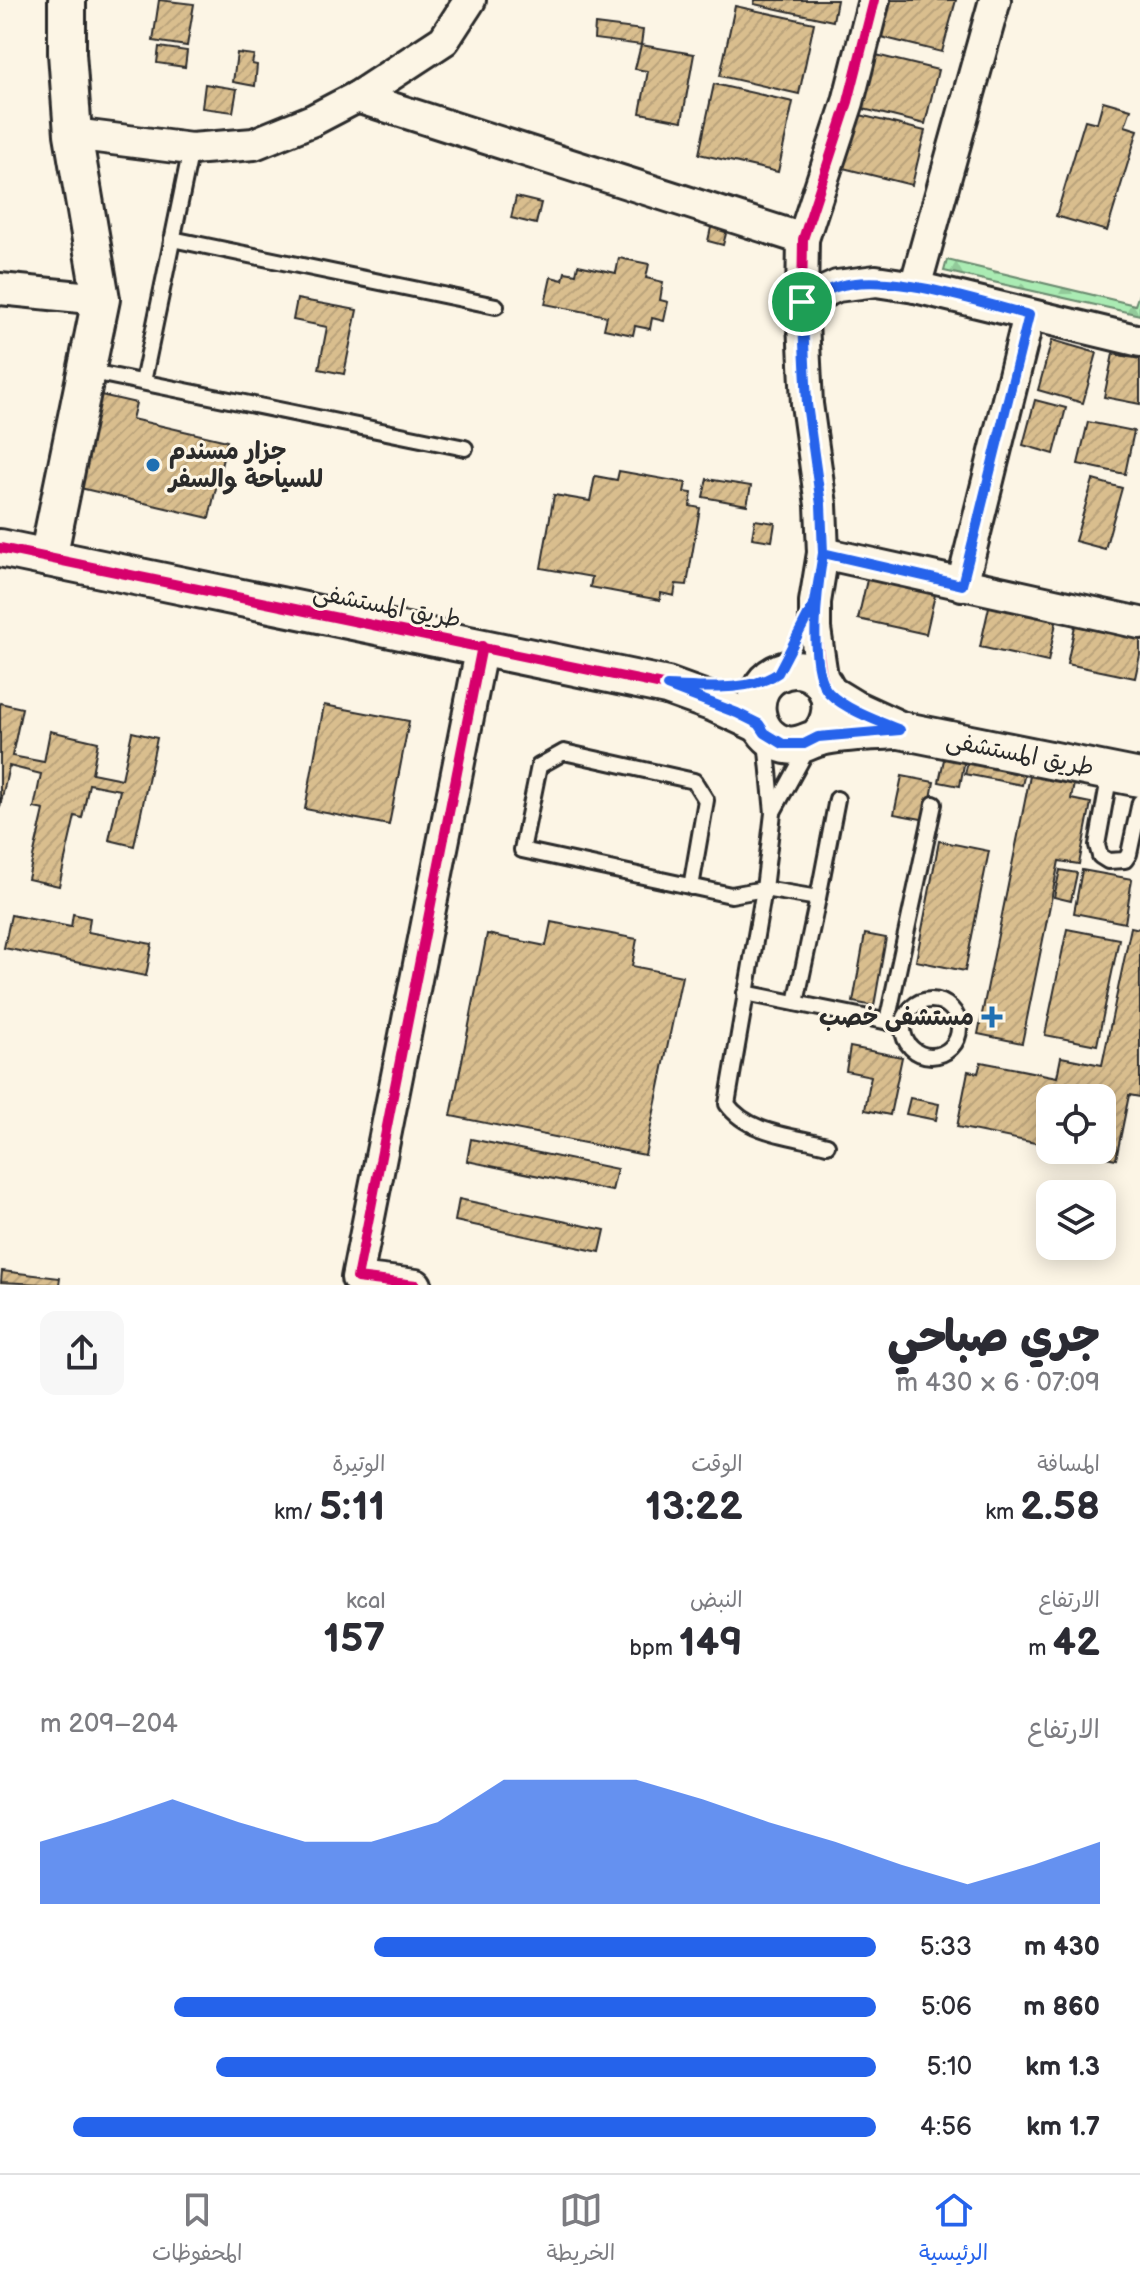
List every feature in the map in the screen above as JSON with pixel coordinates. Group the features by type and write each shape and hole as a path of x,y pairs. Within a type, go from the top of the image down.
{"street":[{"path":"48,558 101,299 73,134 67,0"},
{"path":"73,134 191,149 254,144 313,120 357,97 444,40 470,0"},
{"path":"815,602 756,701 756,713 762,729 783,744 794,746 816,738 831,717 818,657 815,602 823,553 821,505 807,404 802,302 803,239 848,102 874,0"},
{"path":"915,287 995,0"},
{"path":"357,97 803,239"},
{"path":"802,302 837,286 876,281 915,287 1140,341"},
{"path":"0,289 101,299"},
{"path":"962,585 1029,315"},
{"name":"طريق المستشفى","path":"3,549 667,686 714,703 762,729"},
{"path":"823,553 1140,623"},
{"path":"416,1285 356,1282 482,646"},
{"path":"773,677 790,670 802,671 814,675 826,688"},
{"name":"طريق المستشفى","path":"667,686 717,686 773,677"},
{"name":"طريق المستشفى","path":"826,688 876,720 900,730 1125,775"},
{"name":"طريق المستشفى","path":"816,738 900,730"}],"lane":[{"path":"143,382 191,149"},
{"path":"172,239 496,306"},
{"path":"87,371 465,448"},
{"path":"762,729 773,813 764,889 727,1104 736,1116 749,1124 827,1145"},
{"path":"773,813 816,738"},
{"path":"691,887 706,800 694,781 564,752 539,766 522,850 691,887 731,895 764,889 818,898"},
{"path":"1125,775 1097,845 1100,856 1108,861 1125,860 1140,802"},
{"path":"796,1003 837,799"},
{"path":"887,1022 934,804"},
{"path":"745,993 903,1025"}],"green space":[{"path":"947,260 1135,305 1140,291 1140,315 944,271"}],"building":[{"path":"159,0 194,4 187,46 153,41"},
{"path":"755,0 837,0 833,21 754,4"},
{"path":"882,0 956,0 942,52 873,35"},
{"path":"735,6 814,23 799,94 720,76"},
{"path":"595,24 643,30 641,45 594,39"},
{"path":"641,45 694,54 682,121 640,113 648,71 635,69"},
{"path":"159,47 187,51 185,67 157,63"},
{"path":"237,53 254,55 252,64 257,65 255,86 233,82"},
{"path":"868,53 938,70 925,124 855,107"},
{"path":"205,84 237,89 233,112 202,108"},
{"path":"714,84 793,102 778,172 699,154"},
{"path":"1103,101 1131,109 1125,126 1138,130 1107,231 1056,216 1085,120 1097,123"},
{"path":"856,114 925,131 912,185 843,168"},
{"path":"516,197 541,203 536,224 511,218"},
{"path":"712,223 728,226 723,245 708,241"},
{"path":"619,258 649,264 646,278 663,282 660,300 668,302 664,321 652,318 650,329 635,326 633,335 604,329 607,316 545,304 551,277 563,280 565,272 576,274 578,265 616,273"},
{"path":"297,299 357,310 344,374 319,369 327,327 293,320"},
{"path":"1052,340 1097,353 1083,403 1038,390"},
{"path":"1113,354 1140,359 1140,404 1104,397"},
{"name":"جزار مسندم للسياحة والسفر","path":"101,395 136,403 132,419 227,441 209,518 80,488"},
{"path":"1035,400 1066,408 1054,454 1023,445"},
{"path":"1088,422 1134,431 1125,474 1078,464"},
{"path":"619,471 686,483 684,492 692,493 690,506 700,508 687,585 676,584 674,596 661,593 660,600 590,587 592,577 541,568 554,495 590,501 595,476 617,480"},
{"path":"707,479 751,486 747,505 703,497"},
{"path":"1093,480 1122,488 1105,549 1075,541"},
{"path":"755,520 775,523 772,541 752,538"},
{"path":"869,571 937,586 926,634 858,619"},
{"path":"991,598 1058,613 1048,662 980,647"},
{"path":"1077,616 1140,629 1140,655 1135,678 1067,664"},
{"path":"0,703 22,708 12,756 44,762 50,731 98,742 92,773 122,779 132,732 157,738 134,846 109,840 120,790 89,784 82,818 75,816 59,886 28,879 44,810 34,808 41,774 9,766 0,807"},
{"path":"324,705 409,721 389,825 305,809"},
{"path":"945,755 965,759 960,786 939,782"},
{"path":"969,758 1026,769 1022,785 965,774"},
{"path":"1031,771 1075,779 1071,799 1091,803 1079,864 1059,861 1022,1043 978,1034"},
{"path":"902,776 934,782 927,820 894,814"},
{"path":"939,841 989,851 965,971 916,961"},
{"path":"1060,870 1077,873 1071,901 1054,897"},
{"path":"1082,870 1132,879 1125,923 1074,913"},
{"path":"73,914 90,918 88,932 152,944 146,976 4,948 11,915 71,927"},
{"path":"551,922 637,939 632,966 682,976 645,1155 451,1116 487,934 546,946"},
{"path":"1131,927 1140,929 1140,1097 1129,1095 1116,1159 1116,1084 1036,1084 1036,1143 957,1127 968,1071 978,1073 981,1062 1057,1077 1061,1057 1102,1065"},
{"path":"1067,929 1119,939 1097,1045 1045,1035"},
{"path":"865,934 886,938 874,1006 853,1002"},
{"path":"850,1047 902,1057 890,1115 865,1110 871,1076 846,1071"},
{"path":"910,1098 939,1104 936,1120 906,1114"},
{"path":"471,1139 617,1169 612,1191 467,1161"},
{"path":"459,1199 605,1230 600,1252 455,1221"},
{"path":"2,1271 60,1278 59,1285 1,1282"}],"cycle path":[{"path":"823,683 815,629 815,602 823,553 821,505 807,404 802,302 803,239 848,102 874,0"},
{"path":"0,548 667,686 759,724"},
{"path":"416,1285 357,1278 482,646"}],"place":[{"name":"جزار مسندم للسياحة والسفر","path":"153,465"},
{"name":"مستشفى خصب","path":"992,1017"}],"route":[{"path":"802,302 807,404 821,505 823,553 815,602 778,673 767,680 717,686 667,686 737,713 759,724 774,740 794,746 818,737 900,730 829,694 823,683 815,629 815,602 823,553 962,585 1029,315 915,287 876,281 837,286 802,302"}]}
